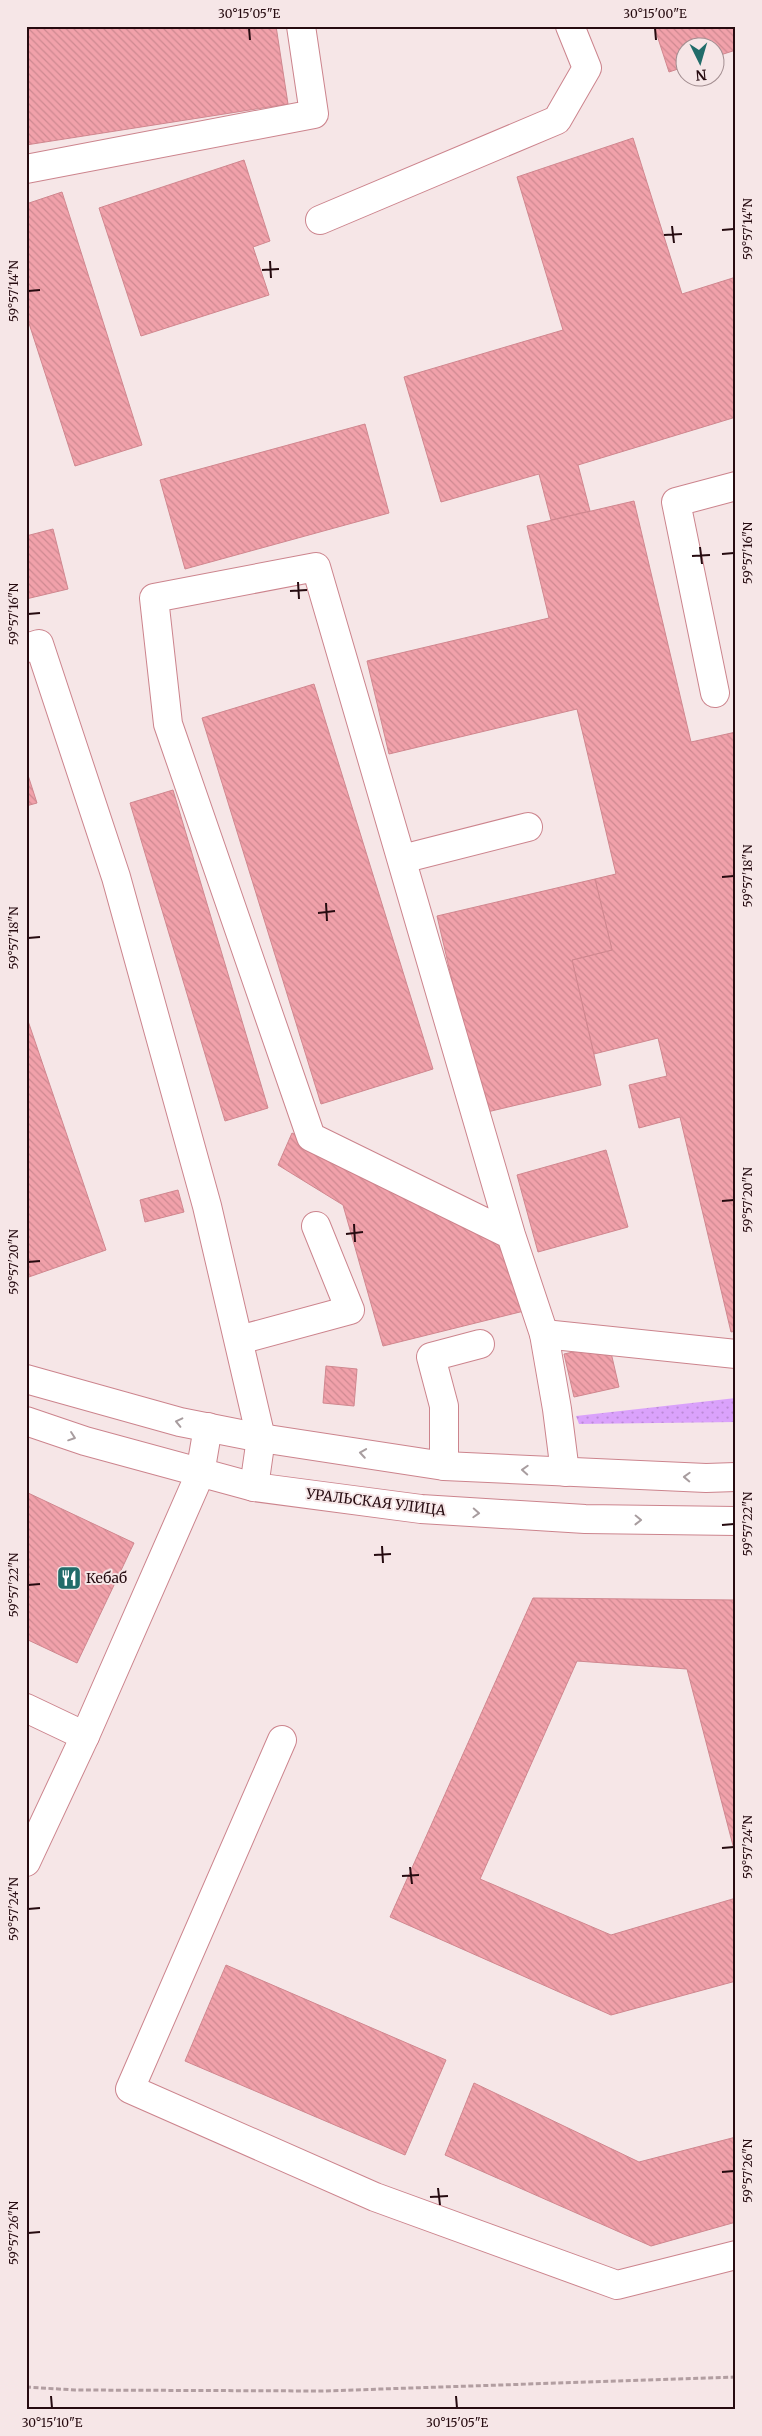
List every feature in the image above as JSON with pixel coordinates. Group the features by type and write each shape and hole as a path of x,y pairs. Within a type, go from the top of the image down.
{"main road":[{"path":"26,169 314,114 301,26"},
{"path":"320,220 558,120 588,68 570,26"},
{"path":"715,693 676,502 736,486"},
{"path":"511,1235 311,1137 168,724 154,598 316,567 511,1235 544,1334 557,1409 565,1472"},
{"path":"26,648 39,644 116,877 207,1206 261,1438 254,1487"},
{"path":"402,859 528,827"},
{"path":"239,1340 350,1310 316,1226"},
{"path":"544,1334 736,1354"},
{"path":"444,1466 444,1406 431,1357 480,1344"},
{"path":"26,1379 180,1422 261,1438 444,1466 706,1478 736,1477"},
{"name":"УРАЛЬСКАЯ УЛИЦА","path":"26,1421 85,1441 200,1474 254,1487 421,1510 585,1519 736,1521"},
{"path":"26,1862 85,1736 200,1474 208,1427"},
{"path":"26,1708 85,1736"},
{"path":"282,1740 130,2089 375,2197 617,2285 736,2256"}],"path":[{"path":"26,2388 74,2390 324,2391 736,2376"}],"shaded area":[{"path":"736,1398 736,1422 579,1424 576,1416"}],"building":[{"path":"26,26 276,26 288,104 26,145"},
{"path":"654,26 736,26 736,50 724,54 724,38 674,38 674,70 669,72"},
{"path":"633,138 682,294 736,277 736,417 578,465 590,511 551,520 539,474 441,502 404,377 563,330 517,177"},
{"path":"244,160 270,241 253,247 269,295 141,336 99,208"},
{"path":"62,192 142,445 75,466 26,314 26,204"},
{"path":"365,424 389,513 185,569 160,480"},
{"path":"634,501 691,742 736,732 736,1331 731,1332 680,1117 639,1128 629,1085 667,1076 658,1038 594,1054 572,960 612,950 595,879 616,874 577,709 389,754 367,661 549,618 527,526"},
{"path":"53,529 68,589 26,599 26,536"},
{"path":"314,684 433,1069 321,1104 202,718"},
{"path":"26,769 37,803 26,806"},
{"path":"173,790 268,1108 225,1121 130,803"},
{"path":"595,879 612,950 572,960 601,1085 483,1113 437,916"},
{"path":"26,1015 106,1250 26,1278"},
{"path":"292,1133 492,1232 512,1272 524,1311 383,1346 343,1205 278,1165"},
{"path":"606,1150 628,1227 538,1252 517,1175"},
{"path":"178,1190 184,1212 145,1222 140,1200"},
{"path":"609,1344 619,1387 574,1397 564,1354"},
{"path":"326,1366 357,1369 354,1406 323,1403"},
{"path":"26,1492 134,1543 77,1663 26,1639"},
{"path":"533,1598 736,1600 736,1857 687,1669 577,1661 480,1879 611,1935 736,1898 736,1981 611,2015 390,1917"},
{"path":"226,1965 446,2060 405,2155 185,2061"},
{"path":"474,2083 639,2162 736,2137 736,2222 651,2246 445,2155"}],"place":[{"name":"Кебаб","path":"69,1578"}]}
